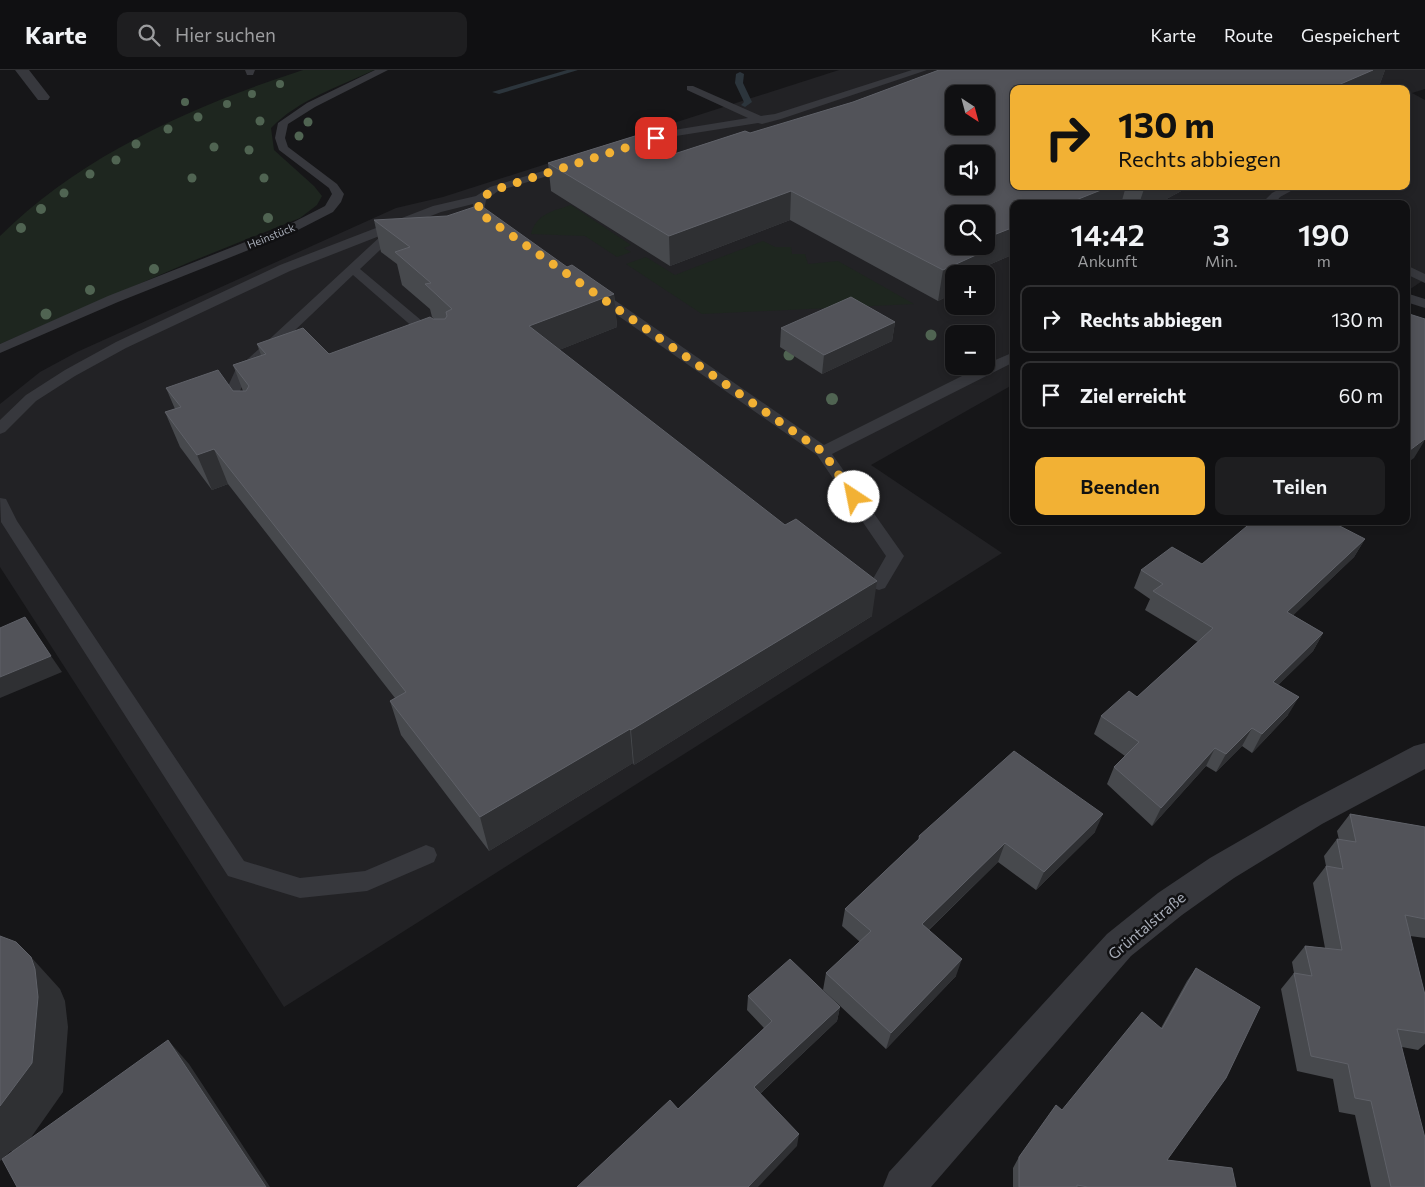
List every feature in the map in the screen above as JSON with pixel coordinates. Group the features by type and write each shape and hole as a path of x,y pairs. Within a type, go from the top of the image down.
{"street":[{"path":"22,70 43,97"},
{"name":"Grüntalstraße","path":"904,1187 1120,945 1141,927 1170,904 1222,868 1311,815 1425,755"}],"lane":[{"name":"Heinstück","path":"0,349 113,300 321,215 335,202 338,194 333,186 283,148 280,138 283,123 310,105 383,70"},
{"path":"608,154 674,133 724,124 762,121 777,117 922,70"},
{"path":"690,88 762,121"},
{"path":"0,429 31,398 70,373 121,345 285,268 437,209 480,199 494,190 589,160"},
{"path":"1273,200 1288,190"},
{"path":"480,199 478,212 503,229"},
{"path":"252,421 232,393 240,374 402,223"},
{"path":"1410,264 1425,268"},
{"path":"353,269 445,348"},
{"path":"1410,271 1425,279"},
{"path":"584,285 823,452 895,556 879,584"},
{"path":"1410,298 1425,304"},
{"path":"823,452 1010,358"},
{"path":"0,503 9,522 236,869 300,888 366,880 426,855"}],"shaded area":[{"path":"303,70 374,70 306,102 294,109 271,128 274,150 314,186 322,196 317,205 300,218 190,262 0,344 0,236 32,207 66,181 103,157 141,136 221,99"},
{"path":"839,70 1425,70 1425,89 1412,93 1425,100 1425,279 1410,289 1410,200 1010,200 1010,386 871,465 1002,553 284,1007 0,567 0,404 40,372 77,352 396,208 443,197"},
{"path":"571,205 631,245 624,248 631,252 617,257 585,236 531,234 533,227 546,214"},
{"path":"763,241 775,247 791,247 792,254 805,254 808,264 838,261 914,304 702,314 626,264 646,257 675,275"}],"building":[{"path":"939,70 1373,70 1338,85 1010,85 1010,190 1101,190 1076,200 1010,200 1010,229 995,234 995,205 945,205 945,255 976,255 954,265 945,265 945,269 943,270 791,191 669,236 548,163 635,136 671,155 745,131 750,133 853,102"},
{"path":"480,205 567,267 572,265 614,294 529,326 785,525 796,519 877,581 631,730 480,817 390,701 406,692 214,449 197,455 165,412 181,407 166,388 218,370 233,391 246,391 249,386 233,365 266,354 257,344 303,328 329,354 430,317 433,319 445,319 447,316 446,312 452,309 425,284 431,283 395,252 410,247 374,220 447,216"},
{"path":"851,297 895,322 824,355 781,328"},
{"path":"1410,314 1425,319 1425,439 1410,450"},
{"path":"1248,525 1338,525 1365,539 1287,612 1323,633 1273,682 1299,697 1262,734 1252,728 1226,754 1215,748 1161,808 1114,767 1139,742 1101,716 1129,691 1137,697 1213,628 1153,591 1163,584 1141,570 1172,547 1202,564"},
{"path":"25,617 51,656 0,677 0,628"},
{"path":"1014,751 1103,814 1044,872 1005,843 922,924 962,959 891,1033 826,973 871,931 845,909 920,838 919,836"},
{"path":"1350,814 1425,827 1425,919 1405,915 1425,995 1425,1033 1397,1029 1425,1138 1425,1187 1391,1187 1371,1101 1355,1098 1348,1064 1311,1056 1294,973 1312,976 1305,946 1342,950 1326,866 1343,869 1337,839 1356,842"},
{"path":"0,936 16,942 31,957 35,969 38,997 32,1063 0,1106"},
{"path":"790,959 840,1007 754,1087 799,1134 748,1187 577,1187 670,1100 678,1109 772,1021 748,996"},
{"path":"1196,968 1260,1007 1226,1078 1167,1160 1232,1168 1236,1187 1088,1187 1077,1185 1077,1187 1019,1187 1019,1157 1056,1105 1062,1110 1142,1012 1162,1029"},
{"path":"168,1040 266,1187 17,1187 2,1159"}],"waterway":[{"path":"496,92 575,70"},
{"path":"740,74 739,83 748,102 745,105"}],"route":[{"path":"656,138 494,190 480,199 478,212 823,452 854,497"}]}
